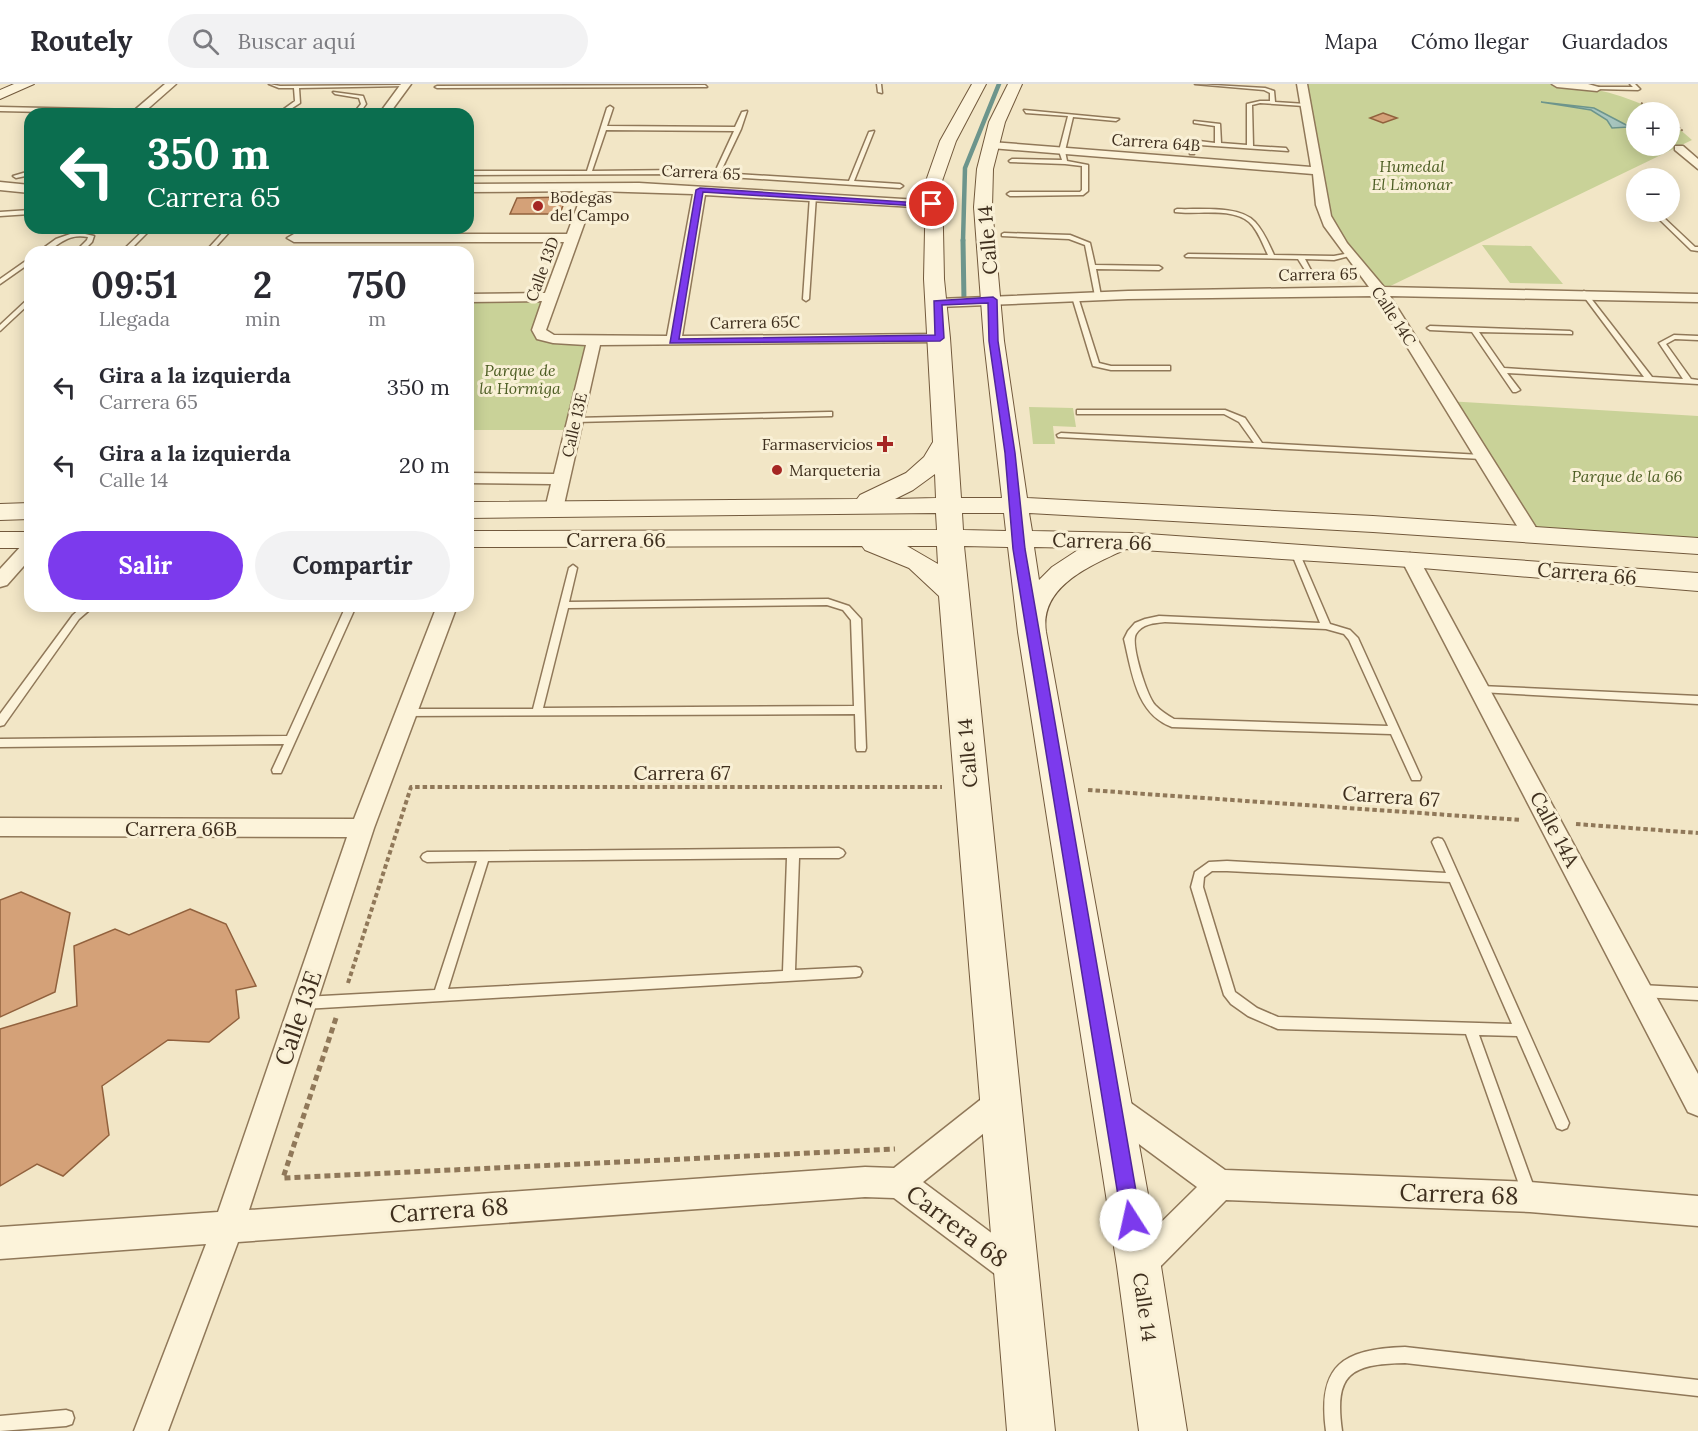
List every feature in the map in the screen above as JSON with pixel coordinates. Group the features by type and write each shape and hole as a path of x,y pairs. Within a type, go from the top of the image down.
{"street":[{"path":"0,95 27,84"},
{"path":"142,108 171,84"},
{"name":"Calle 14","path":"979,84 938,166 932,204 950,504 953,595 1014,1269 1031,1431"},
{"name":"Calle 14","path":"1015,84 997,122 985,170 983,207 993,300 994,341 1032,632 1139,1266 1163,1431"},
{"name":"Calle 14C","path":"1302,84 1304,105 1318,171 1321,204 1326,218 1350,255 1380,291 1531,534"},
{"path":"1557,84 1595,86"},
{"path":"388,108 405,85"},
{"name":"Carrera 64B","path":"991,145 1063,156 1318,171"},
{"path":"1680,149 1698,165"},
{"path":"0,186 24,188"},
{"name":"Calle 13D","path":"539,330 591,187"},
{"name":"Carrera 65","path":"474,188 639,187 932,204"},
{"path":"674,341 700,190"},
{"path":"288,246 297,234"},
{"path":"353,234 573,238"},
{"name":"Carrera 65","path":"938,303 1098,296 1380,291 1584,293 1698,298"},
{"path":"474,298 550,297"},
{"name":"Carrera 65C","path":"539,330 542,336 553,339 594,341 940,338"},
{"name":"Calle 13E","path":"554,509 594,341"},
{"path":"839,507 875,498 906,484 932,463 946,440"},
{"path":"1010,453 1021,471 1043,489 1072,503 1097,509"},
{"path":"474,478 561,479"},
{"name":"Carrera 66","path":"474,510 1016,505 1531,534 1698,546"},
{"path":"620,539 632,531 637,524 636,516 626,509"},
{"path":"0,512 24,512"},
{"name":"Carrera 66","path":"474,543 620,539 950,538 1133,541 1410,559 1698,582"},
{"path":"832,539 869,543 904,554 932,572 953,595"},
{"path":"0,540 24,540"},
{"path":"1032,632 1039,600 1060,574 1092,553 1133,541"},
{"path":"0,581 24,555"},
{"name":"Calle 14A","path":"1410,559 1552,822 1698,1102"},
{"name":"Calle 13E","path":"151,1431 229,1225 362,828 445,612"},
{"name":"Carrera 66B","path":"0,827 362,828"},
{"name":"Carrera 68","path":"899,1183 999,1103"},
{"path":"1111,1106 1220,1185 1139,1266"},
{"name":"Carrera 68","path":"0,1244 229,1225 865,1182 899,1183 1014,1269"},
{"name":"Carrera 68","path":"1220,1185 1530,1197 1698,1211"}],"lane":[{"path":"271,84 296,87 405,85"},
{"path":"879,84 880,92"},
{"path":"1197,84 1257,86 1272,92 1274,102"},
{"path":"1595,86 1638,89 1632,84"},
{"path":"437,87 705,86"},
{"path":"289,108 298,102 299,94 296,87"},
{"path":"299,94 355,94 364,100 359,108"},
{"path":"1250,147 1249,104 1274,102 1304,105"},
{"path":"590,172 610,108"},
{"path":"0,110 24,111"},
{"path":"1026,111 1116,119"},
{"path":"717,174 745,112"},
{"path":"1063,156 1071,115"},
{"path":"1196,122 1218,125 1221,128 1218,144"},
{"path":"603,128 738,129"},
{"path":"850,183 872,132"},
{"path":"1192,153 1192,146 1196,144 1286,150"},
{"path":"1010,194 1081,194 1085,191 1085,165 1063,156 1012,161"},
{"path":"639,187 643,172"},
{"path":"474,173 717,174 900,186"},
{"path":"16,176 24,174"},
{"path":"806,299 813,196"},
{"path":"1177,211 1230,213 1245,217 1253,224 1272,257"},
{"path":"0,214 24,212"},
{"path":"1665,222 1696,250"},
{"path":"49,246 64,235 72,234"},
{"path":"83,234 90,236 90,241 85,246"},
{"path":"130,246 143,234"},
{"path":"214,246 224,234"},
{"path":"1004,235 1077,239 1090,247 1098,296"},
{"path":"1188,256 1300,258 1350,255"},
{"path":"1300,258 1310,274"},
{"path":"0,282 24,264"},
{"path":"1092,267 1159,268"},
{"path":"1584,293 1650,379"},
{"path":"1075,297 1096,364 1111,368 1167,368"},
{"path":"0,329 24,305"},
{"path":"1430,328 1570,333"},
{"path":"1474,330 1516,390"},
{"path":"1694,382 1662,343 1674,337 1698,338"},
{"path":"1502,370 1694,382"},
{"path":"1080,412 1225,412 1242,420 1258,444"},
{"path":"575,420 830,414"},
{"path":"1061,435 1482,457"},
{"path":"1295,552 1326,626"},
{"path":"537,712 573,568"},
{"path":"564,605 837,604 852,613 856,619 861,748"},
{"path":"0,722 82,612"},
{"path":"277,770 348,612"},
{"path":"1394,730 1172,723 1158,716 1146,703 1129,639 1137,626 1154,620 1326,626 1347,632 1353,638 1416,777"},
{"path":"1480,688 1698,700"},
{"path":"406,713 860,710"},
{"path":"0,743 290,740"},
{"path":"1438,842 1562,1123"},
{"path":"427,857 838,853"},
{"path":"789,976 793,854"},
{"path":"440,995 484,856"},
{"path":"1454,878 1227,866 1209,867 1199,875 1197,886 1230,995 1252,1014 1278,1023 1521,1030"},
{"path":"304,1003 856,972"},
{"path":"1641,991 1698,994"},
{"path":"1471,1030 1530,1197"},
{"path":"1334,1431 1331,1416 1332,1392 1341,1373 1356,1360 1380,1355 1405,1355 1698,1388"},
{"path":"0,1424 66,1418"}],"path":[{"name":"Carrera 67","path":"342,1000 411,787 954,787"},
{"name":"Carrera 67","path":"1081,790 1698,833"},
{"path":"342,1000 283,1178 907,1148"}],"green space":[{"name":"Humedal El Limonar","path":"1302,84 1557,84 1584,87 1622,96 1636,102 1626,102 1626,156 1659,156 1634,168 1626,168 1626,172 1380,291 1326,218"},
{"name":"Humedal El Limonar","path":"1680,130 1692,140 1680,146"},
{"path":"1482,245 1531,246 1563,284 1510,283"},
{"name":"Parque de la Hormiga","path":"550,297 542,335 594,341 573,430 474,430 474,298"},
{"name":"Parque de la 66","path":"1447,401 1698,416 1698,546 1531,534"},
{"path":"1029,407 1073,408 1076,427 1053,426 1055,444 1033,444"}],"water":[{"path":"1541,102 1594,108 1626,125 1626,127 1612,128 1607,120 1591,110"}],"building":[{"path":"1383,113 1397,118 1383,123 1370,118"},
{"name":"Bodegas del Campo","path":"566,197 560,214 510,214 517,198"},
{"path":"21,892 70,913 55,992 0,1017 0,900"},
{"path":"190,909 226,924 256,986 236,990 239,1018 209,1042 168,1040 102,1086 109,1135 63,1176 37,1164 0,1186 0,1029 77,1006 74,946 115,929 129,935"}],"waterway":[{"path":"963,241 965,168 999,84"},
{"path":"963,241 964,301"}],"place":[{"name":"Bodegas del Campo","path":"538,206"},
{"name":"Farmaservicios","path":"885,444"},
{"name":"Marqueteria","path":"777,470"}],"route":[{"path":"932,204 700,190 674,341 940,338 938,303 993,300 994,341 1010,453 1019,549 1131,1220"}]}
